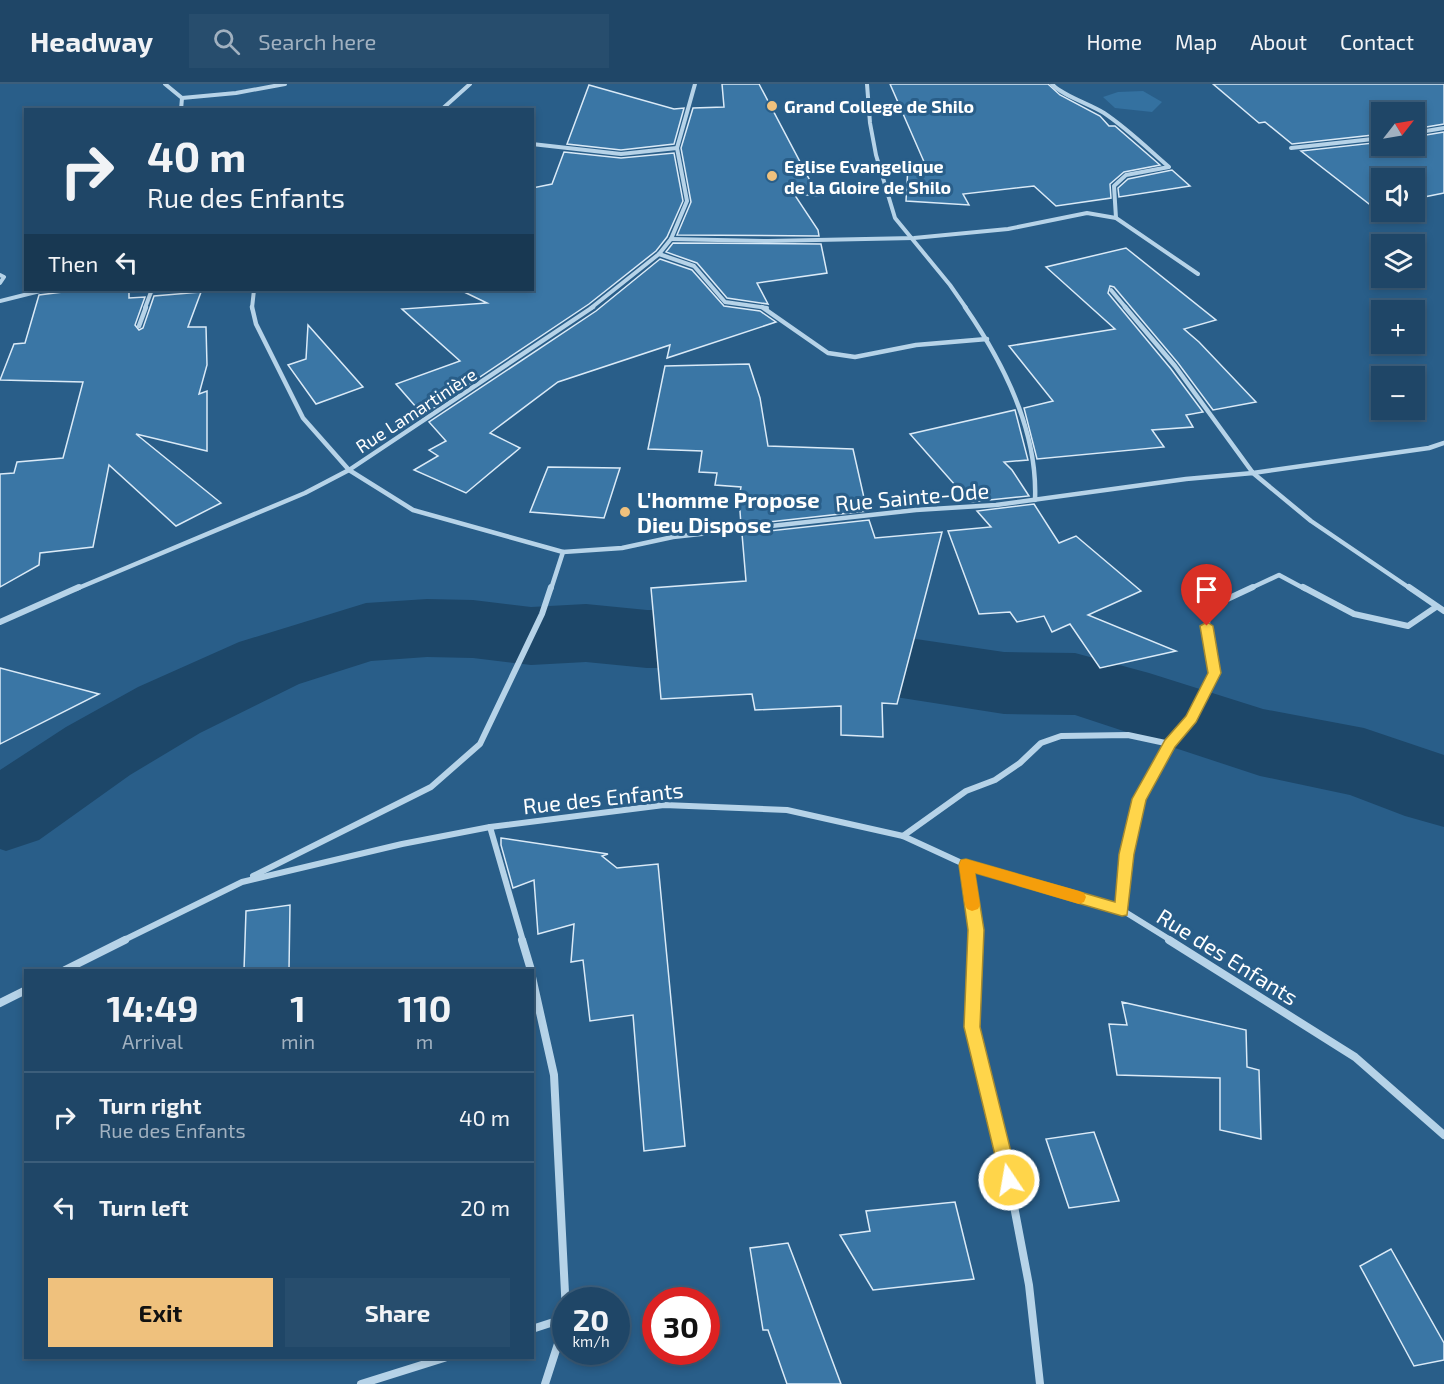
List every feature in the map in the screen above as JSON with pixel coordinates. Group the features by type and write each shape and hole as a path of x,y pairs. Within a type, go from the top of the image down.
{"street":[{"path":"165,84 182,98 236,93 285,84"},
{"path":"443,108 470,84"},
{"name":"Rue Lamartinière","path":"0,622 134,563 305,493 349,470 593,307 659,254 671,239 687,201 677,148 695,84"},
{"path":"867,84 870,123 876,155 895,218 914,238 987,339 1016,399 1036,473 1035,500"},
{"path":"1052,84 1058,92 1083,100 1114,120 1169,167 1126,175 1114,186 1116,218"},
{"path":"181,108 182,98"},
{"path":"1425,131 1444,128"},
{"path":"1291,148 1371,139"},
{"path":"534,144 621,154 677,148"},
{"path":"671,239 768,241 914,238 1008,229 1087,213 1116,218 1197,274"},
{"path":"659,254 694,266 725,302 766,307 828,353 855,357 916,345 987,339"},
{"path":"0,274 4,277 0,283"},
{"path":"1111,290 1175,366 1253,473 1311,521 1436,608 1444,611"},
{"path":"0,301 40,291"},
{"path":"139,326 153,291"},
{"name":"Rue Sainte-Ode","path":"254,291 252,306 256,324 303,418 349,470 413,510 563,552 622,548 673,537 1035,500 1186,479 1253,473 1429,448 1444,443"},
{"path":"242,882 431,787 480,744 542,614 563,552"},
{"path":"1122,910 1126,854 1139,799 1170,744 1191,719 1214,673 1207,626 1208,608 1279,575 1354,614 1408,626 1436,608"},
{"path":"903,836 966,791 995,780 1020,763 1041,743 1061,736 1128,735 1170,744"},
{"name":"Rue des Enfants","path":"67,969 242,882 402,844 490,827 664,805 787,810 903,836 966,865 1122,910 1355,1057 1444,1135"},
{"path":"490,827 531,969"},
{"path":"966,865 976,930 972,1027 1005,1159 1029,1285 1040,1384"},
{"path":"534,986 554,1075 565,1287"},
{"path":"0,1003 24,991"},
{"path":"534,1328 552,1323"},
{"path":"361,1384 441,1359"},
{"path":"545,1384 552,1362"}],"shaded area":[{"path":"1143,91 1162,102 1152,112 1115,108 1103,97 1118,92"}],"building":[{"path":"722,84 759,84 818,196 794,194 818,230 819,236 677,235 691,202 681,148 693,108 724,107"},
{"path":"890,84 1048,84 1060,95 1100,116 1109,126 1115,126 1160,165 1124,172 1110,184 1111,198 1056,206 1034,186 963,194 969,205 906,201 908,166 925,164"},
{"path":"1213,84 1444,84 1444,124 1425,127 1425,102 1371,102 1371,135 1292,144 1265,122 1259,123"},
{"path":"589,85 674,109 684,108 674,144 621,150 567,144"},
{"path":"1444,132 1444,193 1425,197 1425,168 1371,168 1371,205 1301,151 1371,143 1371,156 1425,156 1425,135"},
{"path":"564,152 621,158 674,153 683,201 667,237 656,251 589,304 423,415 396,384 460,361 402,309 487,303 462,291 534,291 534,188 552,184"},
{"path":"1172,170 1190,186 1119,197 1118,188 1128,179"},
{"path":"673,243 821,244 827,273 757,283 768,304 727,298 697,263 666,252"},
{"path":"1126,248 1216,320 1184,329 1256,402 1213,410 1178,363 1114,287 1110,286 1108,293 1171,369 1203,412 1186,415 1193,427 1152,430 1164,447 1037,459 1024,408 1053,401 1009,346 1115,329 1046,267"},
{"path":"660,259 692,270 724,306 760,311 776,322 667,358 670,345 558,382 490,433 520,448 466,493 414,470 438,456 429,450 446,441 429,422 596,311"},
{"path":"71,291 129,291 129,298 145,297 135,325 139,330 143,328 154,296 201,292 188,327 206,327 207,365 199,394 207,391 207,451 136,434 221,503 176,526 109,465 93,547 40,553 39,565 0,587 0,474 14,473 17,462 63,458 83,382 0,380 14,344 25,343 39,295"},
{"path":"308,325 363,387 316,404 288,365 306,359"},
{"path":"749,364 760,398 768,446 853,449 867,511 741,525 739,497 741,487 715,485 717,473 699,472 702,451 648,449 665,366"},
{"path":"1015,410 1028,460 1004,462 1029,496 970,502 910,434"},
{"path":"548,467 620,468 604,518 530,512"},
{"path":"1034,504 1059,543 1076,536 1141,591 1088,615 1176,651 1100,668 1070,624 1052,632 1044,616 1017,622 1010,612 979,614 948,531 991,527 977,511"},
{"path":"869,520 875,538 942,532 897,704 882,703 883,737 841,735 841,706 755,710 752,694 661,699 651,588 746,581 742,534"},
{"path":"0,668 99,694 0,744"},
{"path":"501,838 608,854 602,856 617,868 658,864 685,1146 644,1151 633,1015 590,1021 583,960 571,962 574,924 538,934 534,880 513,888"},
{"path":"290,905 289,969 244,969 246,911"},
{"path":"1122,1002 1246,1030 1247,1067 1259,1070 1261,1139 1220,1130 1220,1078 1117,1075 1109,1024 1127,1025"},
{"path":"1094,1132 1119,1201 1069,1208 1046,1139"},
{"path":"955,1202 974,1279 873,1290 840,1235 870,1231 866,1211"},
{"path":"788,1243 841,1384 787,1384 768,1330 763,1330 750,1248"},
{"path":"1391,1249 1444,1343 1444,1360 1414,1366 1360,1266"}],"waterway":[{"path":"6,814 98,751 169,710 269,663 366,632 427,628 473,629 531,636 586,633 647,639 695,639 787,650 1004,683 1075,684 1149,705 1260,742 1364,763 1438,791 1444,791"}],"slow traffic":[{"path":"972,905 966,865 1079,897"}],"place":[{"name":"Grand College de Shilo","path":"772,106"},
{"name":"Eglise Evangelique de la Gloire de Shilo","path":"772,176"},
{"name":"L'homme Propose Dieu Dispose","path":"625,512"}],"route":[{"path":"1009,1180 972,1027 976,930 966,865 1122,910 1126,854 1139,799 1170,744 1191,719 1214,673 1207,626"}]}
